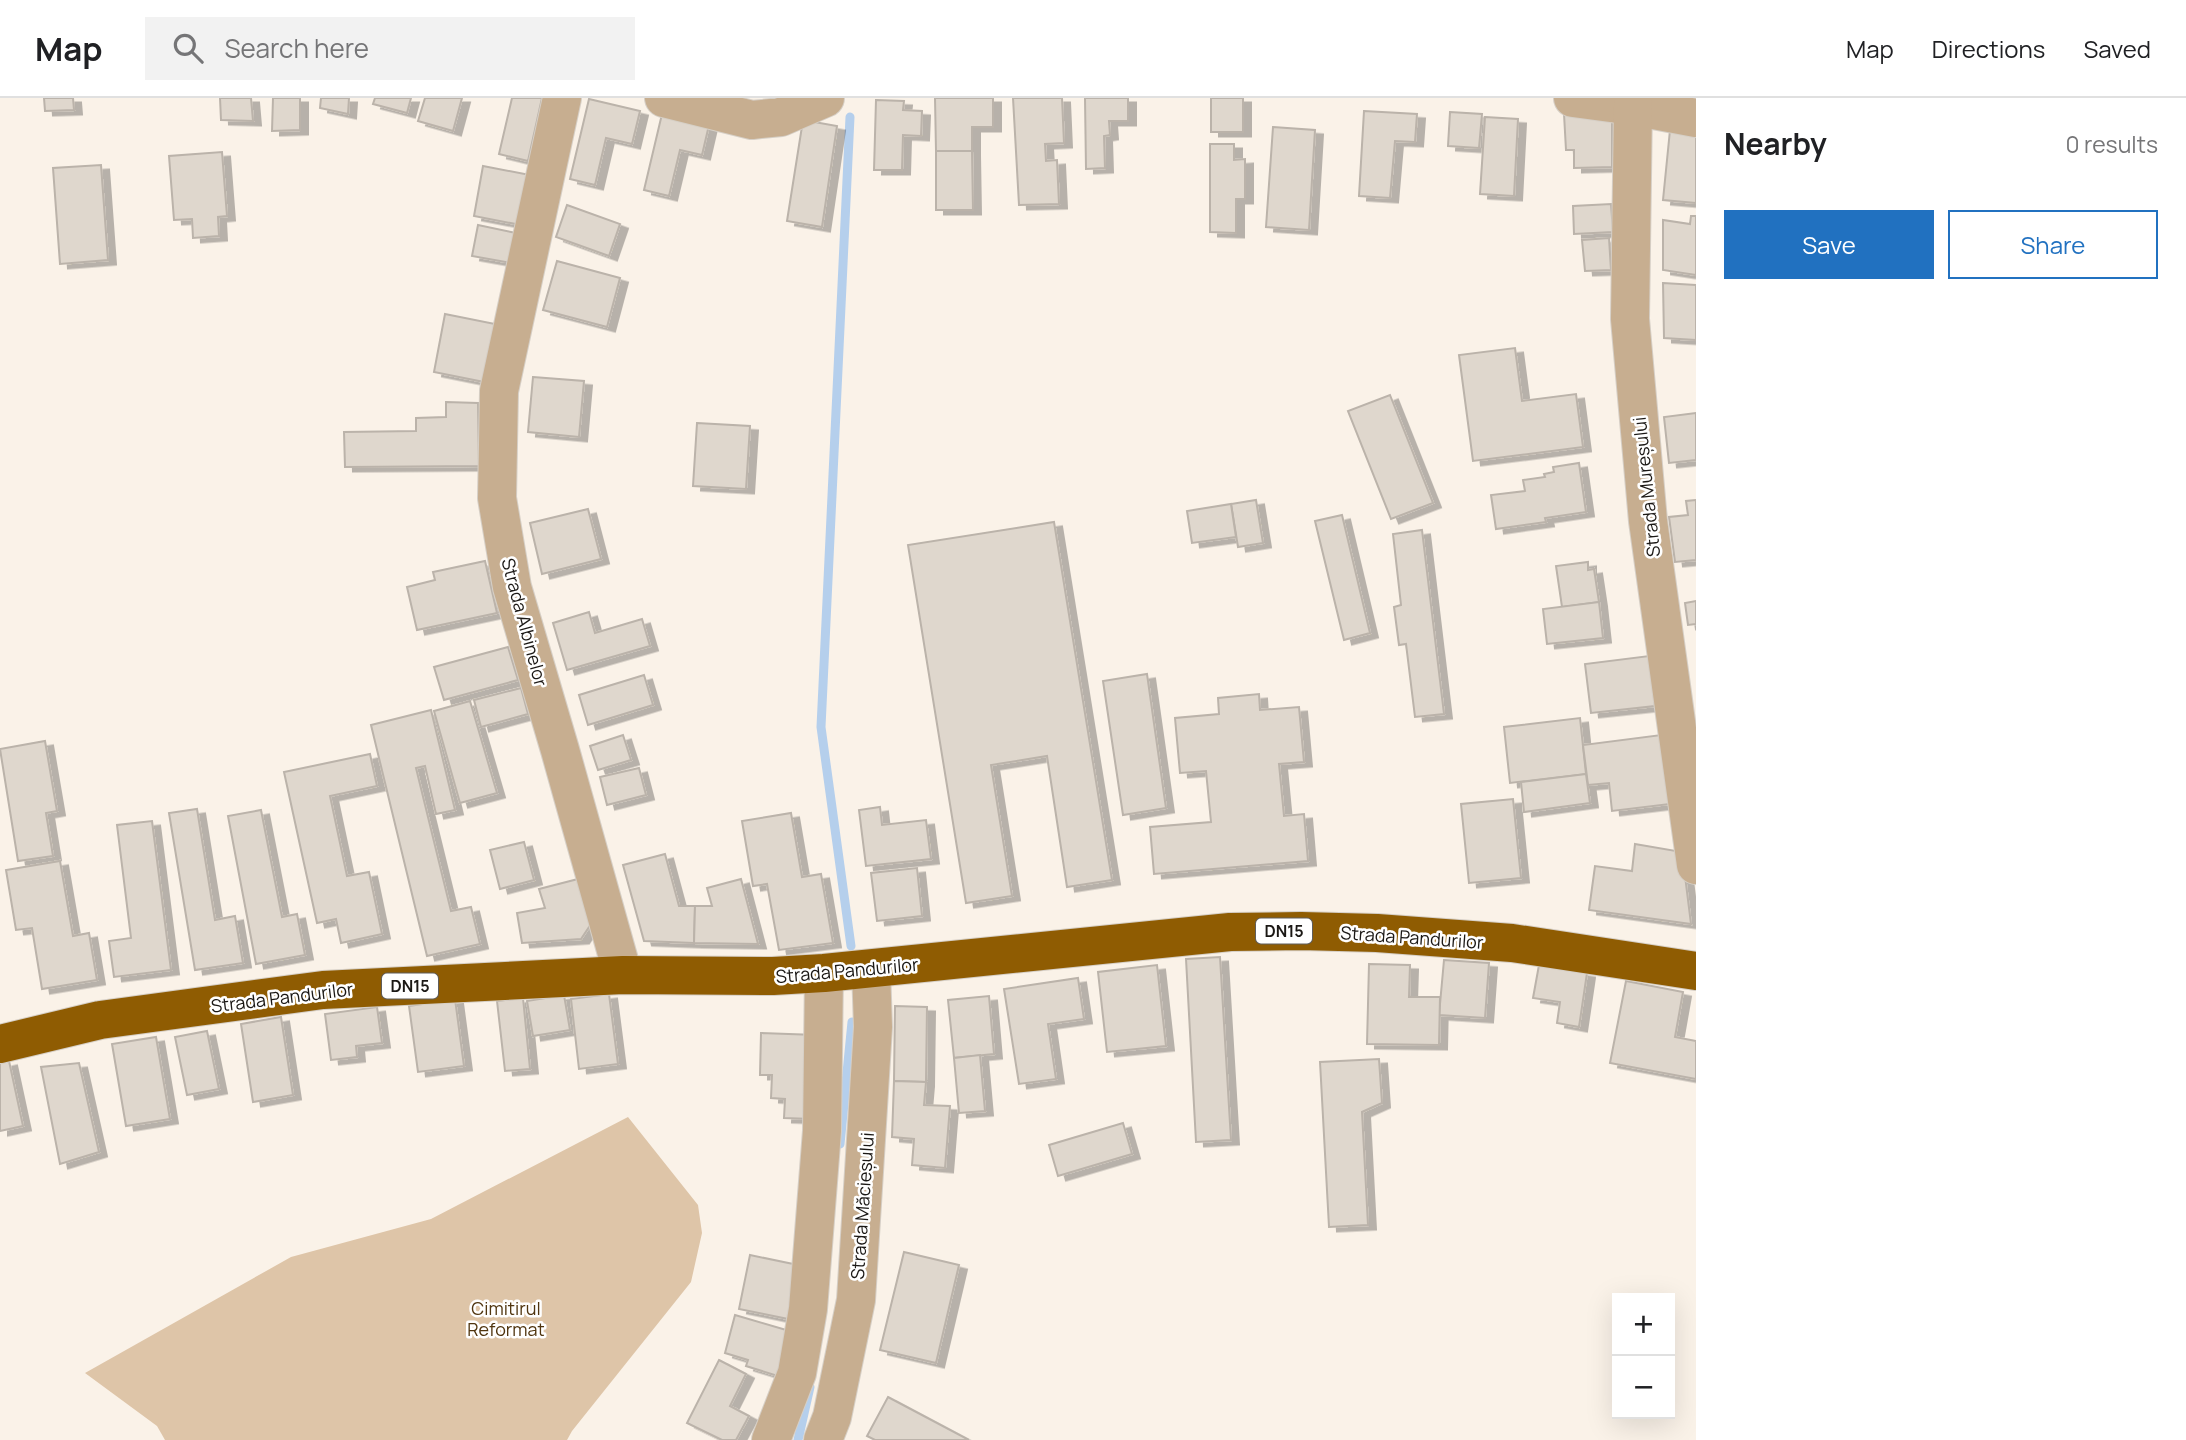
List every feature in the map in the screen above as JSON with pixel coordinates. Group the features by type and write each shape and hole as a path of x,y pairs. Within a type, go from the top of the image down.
{"highway":[{"name":"Strada Pandurilor","path":"0,1044 100,1020 323,990 623,975 773,976 824,973 1230,932 1377,933 1512,943 1696,971"}],"street":[{"name":"Strada Albinelor","path":"562,98 499,391 497,498 512,587 623,975"},
{"path":"664,98 752,120 781,117 813,101"},
{"path":"1573,98 1696,118"},
{"name":"Strada Mureșului","path":"1633,106 1631,332 1648,521 1696,865"},
{"name":"Strada Măcieșului","path":"823,1440 832,1417 856,1300 873,1027 871,969"},
{"path":"771,1440 797,1373 808,1309 822,1131 824,973"}],"green space":[{"name":"Cimitirul Reformat","path":"628,1117 698,1205 702,1233 691,1282 567,1440 165,1440 157,1426 85,1373 291,1257 431,1219"}],"building":[{"path":"44,98 73,98 74,110 45,111"},
{"path":"220,98 251,98 253,121 221,120"},
{"path":"273,98 300,98 300,130 272,131"},
{"path":"321,98 349,98 348,114 320,108"},
{"path":"375,98 411,98 407,113 373,104"},
{"path":"425,98 462,98 453,131 418,121"},
{"path":"512,98 542,98 528,161 499,154"},
{"path":"935,98 993,98 993,127 972,127 972,151 936,151"},
{"path":"1013,98 1062,98 1064,143 1045,144 1046,161 1057,160 1059,204 1019,205"},
{"path":"1085,98 1128,98 1128,121 1109,121 1110,135 1104,136 1105,168 1086,169"},
{"path":"1211,98 1243,98 1243,132 1211,132"},
{"path":"589,99 640,111 632,144 606,138 595,185 570,179"},
{"path":"876,100 904,101 903,110 922,111 921,136 903,135 902,170 874,170"},
{"path":"1364,111 1417,114 1415,142 1395,141 1390,198 1359,196"},
{"path":"1450,112 1482,114 1479,148 1448,146"},
{"path":"662,114 709,125 702,155 680,150 669,196 644,190"},
{"path":"1564,114 1612,120 1612,167 1574,168 1574,150 1566,150"},
{"path":"1485,117 1518,119 1514,196 1480,194"},
{"path":"803,120 837,126 822,227 787,221"},
{"path":"1273,127 1315,130 1309,230 1266,227"},
{"path":"1670,130 1696,132 1696,203 1663,200"},
{"path":"1210,144 1234,144 1234,160 1245,159 1245,199 1236,199 1236,233 1210,232"},
{"path":"936,151 972,151 973,210 936,210"},
{"path":"222,152 227,216 218,217 219,236 193,238 192,219 174,220 169,156"},
{"path":"101,165 108,260 60,264 53,168"},
{"path":"483,166 530,175 521,225 474,216"},
{"path":"1611,204 1613,232 1574,234 1573,206"},
{"path":"567,205 620,224 609,256 556,237"},
{"path":"1691,216 1696,216 1696,275 1663,270 1663,220 1690,224"},
{"path":"478,225 516,233 511,263 472,256"},
{"path":"1609,238 1611,270 1585,271 1582,240"},
{"path":"557,261 620,278 607,327 543,310"},
{"path":"1663,283 1696,285 1696,340 1664,338"},
{"path":"445,314 495,324 484,382 434,372"},
{"path":"1515,348 1522,401 1576,394 1583,447 1473,461 1459,355"},
{"path":"533,377 584,381 579,437 528,432"},
{"path":"1390,395 1433,503 1391,519 1348,411"},
{"path":"446,402 478,403 479,466 345,467 344,432 416,431 416,418 446,417"},
{"path":"1696,413 1696,460 1669,463 1664,417"},
{"path":"697,423 750,426 746,489 693,486"},
{"path":"1579,463 1586,512 1545,518 1546,522 1496,529 1491,495 1525,491 1523,480 1545,477 1544,474 1554,472 1553,467"},
{"path":"1256,500 1263,543 1238,547 1231,504"},
{"path":"1696,500 1696,560 1675,562 1669,517 1688,515 1686,501"},
{"path":"1231,504 1236,537 1192,543 1187,511"},
{"path":"588,509 601,559 542,574 530,523"},
{"path":"1342,515 1370,633 1344,640 1315,521"},
{"path":"1054,522 1112,880 1067,887 1047,756 991,765 1012,896 966,903 908,545"},
{"path":"1422,530 1444,714 1415,717 1406,644 1399,645 1394,607 1401,605 1393,534"},
{"path":"485,561 497,613 417,630 407,587 435,580 433,572"},
{"path":"1588,562 1588,570 1594,569 1599,602 1562,607 1556,566"},
{"path":"1696,601 1696,624 1688,625 1685,603"},
{"path":"1599,602 1603,638 1547,644 1543,609"},
{"path":"589,612 595,633 642,619 650,646 567,670 553,623"},
{"path":"508,647 518,680 444,700 434,667"},
{"path":"1649,656 1655,706 1591,713 1585,664"},
{"path":"1147,674 1166,808 1123,815 1103,681"},
{"path":"644,675 653,705 588,725 579,695"},
{"path":"521,688 528,714 481,727 474,700"},
{"path":"1259,694 1260,710 1299,707 1304,762 1279,764 1284,816 1304,814 1308,861 1154,874 1150,827 1211,822 1206,771 1180,773 1175,718 1219,714 1218,698"},
{"path":"470,701 497,793 460,803 434,711"},
{"path":"431,710 455,810 436,814 425,766 416,768 451,911 471,907 480,944 427,956 371,725"},
{"path":"1580,718 1586,774 1510,783 1504,727"},
{"path":"623,735 631,760 598,770 590,746"},
{"path":"1661,735 1670,804 1612,811 1609,783 1588,785 1583,745"},
{"path":"45,741 57,811 46,813 53,856 18,861 0,749"},
{"path":"370,754 377,786 330,796 347,876 369,872 382,934 341,943 336,919 317,923 284,772"},
{"path":"639,768 646,795 607,805 600,777"},
{"path":"1586,774 1590,803 1524,812 1521,782"},
{"path":"1513,799 1521,878 1469,883 1461,804"},
{"path":"880,807 882,825 926,820 931,859 866,866 859,810"},
{"path":"197,809 215,920 235,916 243,963 195,970 169,813"},
{"path":"261,810 282,917 297,914 305,955 256,964 228,816"},
{"path":"791,813 802,877 821,874 833,943 779,950 767,884 753,886 742,821"},
{"path":"152,821 171,970 114,977 109,941 131,938 117,825"},
{"path":"524,842 534,880 500,889 490,850"},
{"path":"1635,844 1682,852 1691,924 1589,910 1595,866 1632,871"},
{"path":"665,854 679,906 695,906 694,943 644,941 623,865"},
{"path":"60,861 73,936 89,933 97,980 42,989 32,928 16,930 6,870"},
{"path":"917,868 922,916 877,921 871,873"},
{"path":"578,879 593,921 581,939 522,943 517,913 545,908 539,889"},
{"path":"741,879 758,944 694,943 695,906 712,906 707,888"},
{"path":"1220,957 1231,1140 1196,1142 1186,959"},
{"path":"1444,960 1489,963 1485,1018 1439,1015"},
{"path":"1369,964 1410,965 1409,997 1440,997 1439,1045 1367,1044"},
{"path":"1157,965 1166,1046 1107,1052 1098,972"},
{"path":"1539,965 1587,973 1579,1027 1557,1023 1560,1002 1533,998"},
{"path":"1078,978 1084,1019 1048,1024 1056,1079 1019,1084 1004,989"},
{"path":"1626,981 1683,992 1675,1037 1696,1041 1696,1079 1610,1063"},
{"path":"609,994 618,1064 579,1069 571,999"},
{"path":"564,995 570,1030 533,1036 527,1001"},
{"path":"989,996 994,1054 954,1058 948,1000"},
{"path":"523,998 530,1069 505,1071 497,1001"},
{"path":"455,999 464,1066 418,1072 409,1006"},
{"path":"895,1006 927,1007 926,1082 894,1081"},
{"path":"377,1007 382,1043 356,1046 357,1057 331,1060 325,1014"},
{"path":"281,1017 293,1095 253,1102 241,1024"},
{"path":"207,1031 219,1089 187,1095 175,1037"},
{"path":"761,1033 816,1035 812,1119 784,1118 785,1099 771,1098 772,1075 760,1075"},
{"path":"156,1037 170,1119 126,1126 112,1044"},
{"path":"980,1055 985,1111 959,1113 954,1058"},
{"path":"1379,1059 1382,1103 1362,1112 1368,1225 1329,1227 1320,1062"},
{"path":"9,1061 23,1126 0,1131 0,1063"},
{"path":"79,1063 99,1152 60,1164 41,1067"},
{"path":"894,1081 926,1082 924,1105 950,1106 945,1168 912,1165 914,1139 892,1137"},
{"path":"1123,1123 1132,1154 1058,1176 1049,1145"},
{"path":"904,1252 959,1265 936,1363 880,1350"},
{"path":"750,1255 803,1266 793,1320 739,1309"},
{"path":"735,1315 793,1332 781,1377 746,1366 748,1360 725,1353"},
{"path":"719,1360 746,1374 730,1406 749,1416 736,1440 722,1440 687,1423"},
{"path":"888,1397 969,1440 875,1440 867,1436"}],"waterway":[{"path":"850,117 821,727 851,946"},
{"path":"840,1144 852,1022"},
{"path":"798,1440 810,1387"}]}
